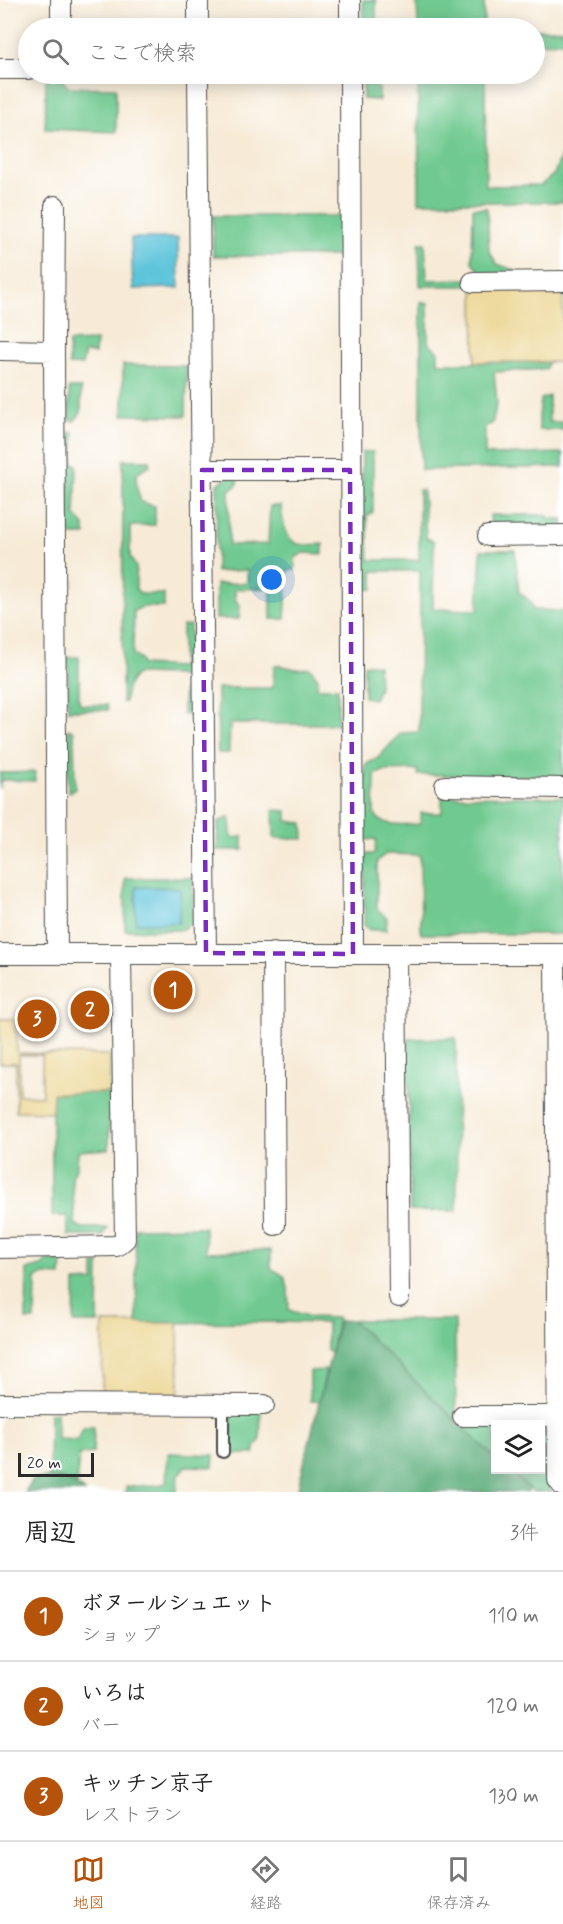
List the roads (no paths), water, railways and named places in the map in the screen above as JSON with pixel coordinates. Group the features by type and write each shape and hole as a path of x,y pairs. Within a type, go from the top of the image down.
{"street":[{"path":"61,0 61,18"},
{"path":"198,0 198,18"},
{"path":"351,0 351,18"},
{"path":"0,69 18,69"},
{"path":"198,84 206,953"},
{"path":"351,84 353,954"},
{"path":"55,206 57,954"},
{"path":"472,282 563,281"},
{"path":"0,350 54,351"},
{"path":"202,470 351,470"},
{"path":"488,536 563,535"},
{"path":"445,786 563,788"},
{"path":"0,954 559,954 557,1416 558,1480 563,1486"},
{"path":"0,1248 117,1246 125,1239 121,954"},
{"path":"273,954 275,1225"},
{"path":"396,954 399,1297"},
{"path":"0,1404 264,1406"},
{"path":"464,1416 557,1416"}],"lane":[{"path":"223,1452 224,1405"}],"water":[{"path":"131,238 178,238 179,288 133,289"},
{"path":"136,887 180,888 179,923 136,923"}],"place":[{"name":"ボヌールシュエット","path":"173,990"},
{"name":"いろは","path":"90,1010"},
{"name":"キッチン京子","path":"37,1019"}]}
